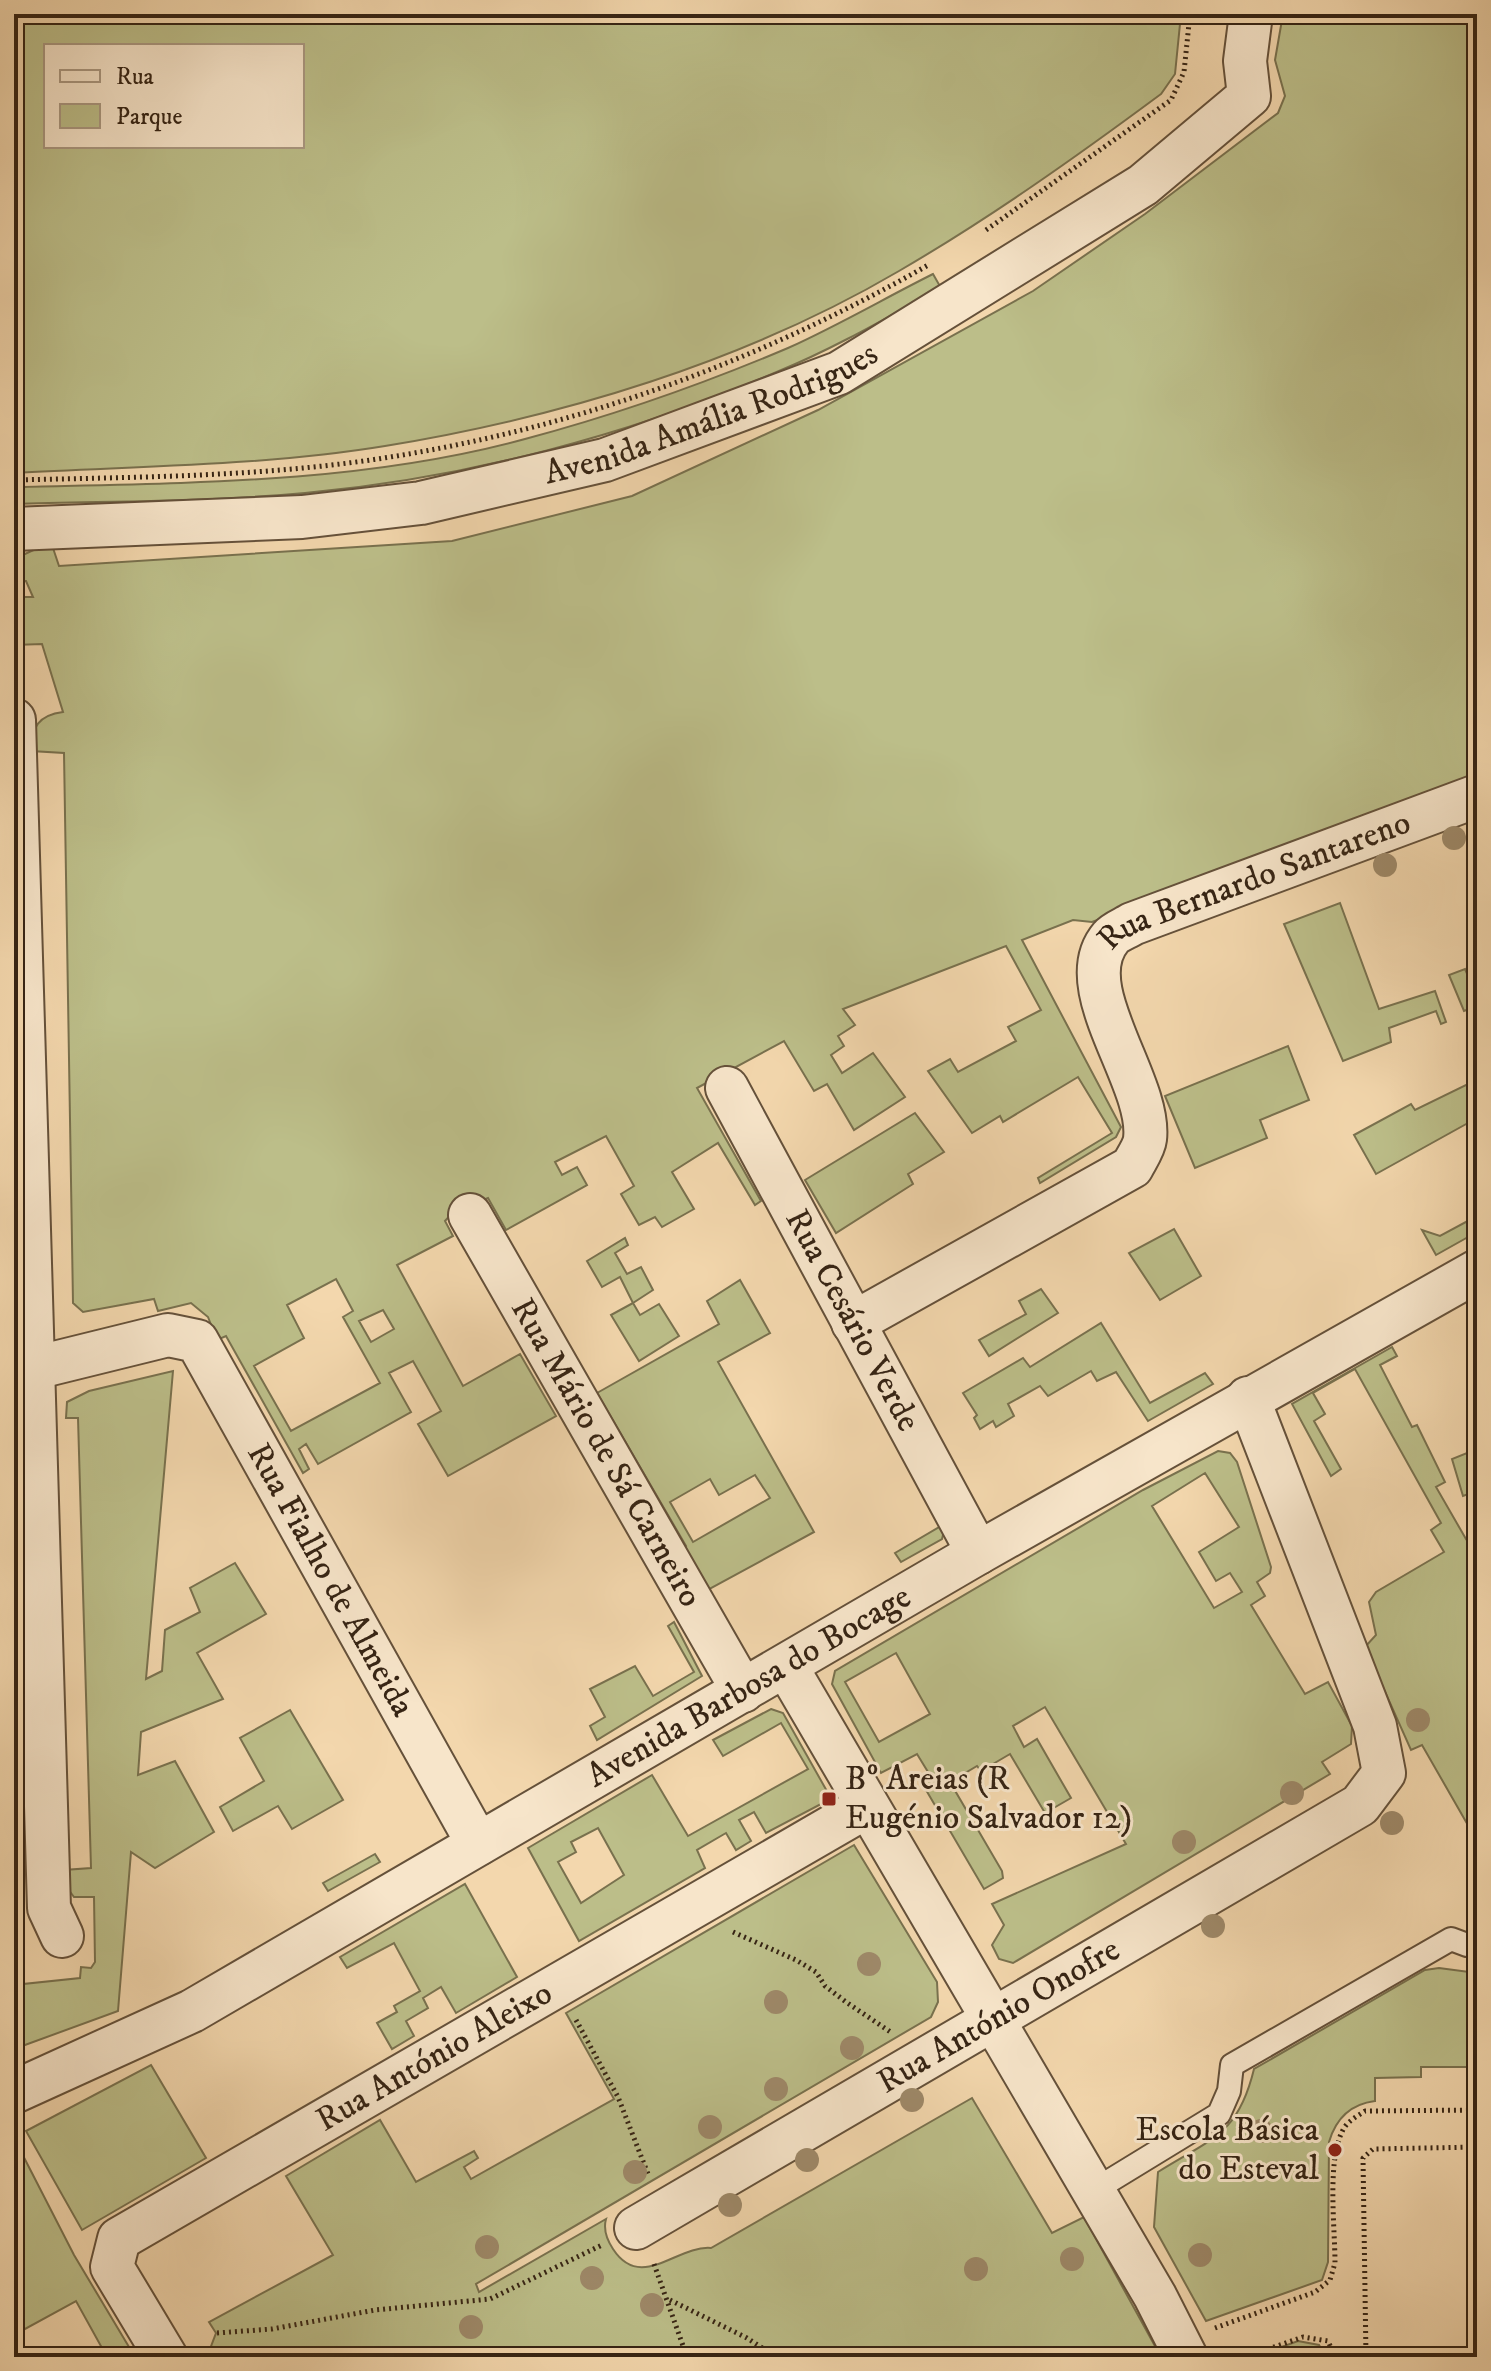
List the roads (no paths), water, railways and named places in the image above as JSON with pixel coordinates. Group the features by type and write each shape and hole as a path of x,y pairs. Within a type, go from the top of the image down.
{"street":[{"name":"Avenida Amália Rodrigues","path":"14,529 302,517 421,503 605,460 839,373 1143,185 1249,96 1245,61 1251,14"},
{"path":"19,709 23,1371 49,1908 62,1936"},
{"name":"Rua Bernardo Santareno","path":"853,1323 1132,1167 1145,1139 1141,1105 1102,995 1099,961 1111,936 1132,924 1477,796"},
{"name":"Rua Cesário Verde","path":"727,1088 978,1553"},
{"name":"Rua Mário de Sá Carneiro","path":"470,1215 743,1691"},
{"name":"Avenida Barbosa do Bocage","path":"14,2092 192,2011 978,1553 1477,1271"},
{"name":"Rua Fialho de Almeida","path":"23,1371 168,1335 197,1341 478,1844"},
{"name":"Rua António Onofre","path":"636,2228 1360,1805 1384,1773 1375,1726 1248,1398"},
{"path":"786,1666 1093,2191 1198,2344"},
{"name":"Rua António Aleixo","path":"166,2357 112,2267 119,2239 866,1807"}],"lane":[{"path":"1093,2191 1219,2114 1229,2091 1232,2065 1451,1939 1467,1945"}],"place":[{"name":"Bº Areias (R Eugénio Salvador 12)","path":"829,1799"},
{"name":"Escola Básica do Esteval","path":"1335,2150"}]}
